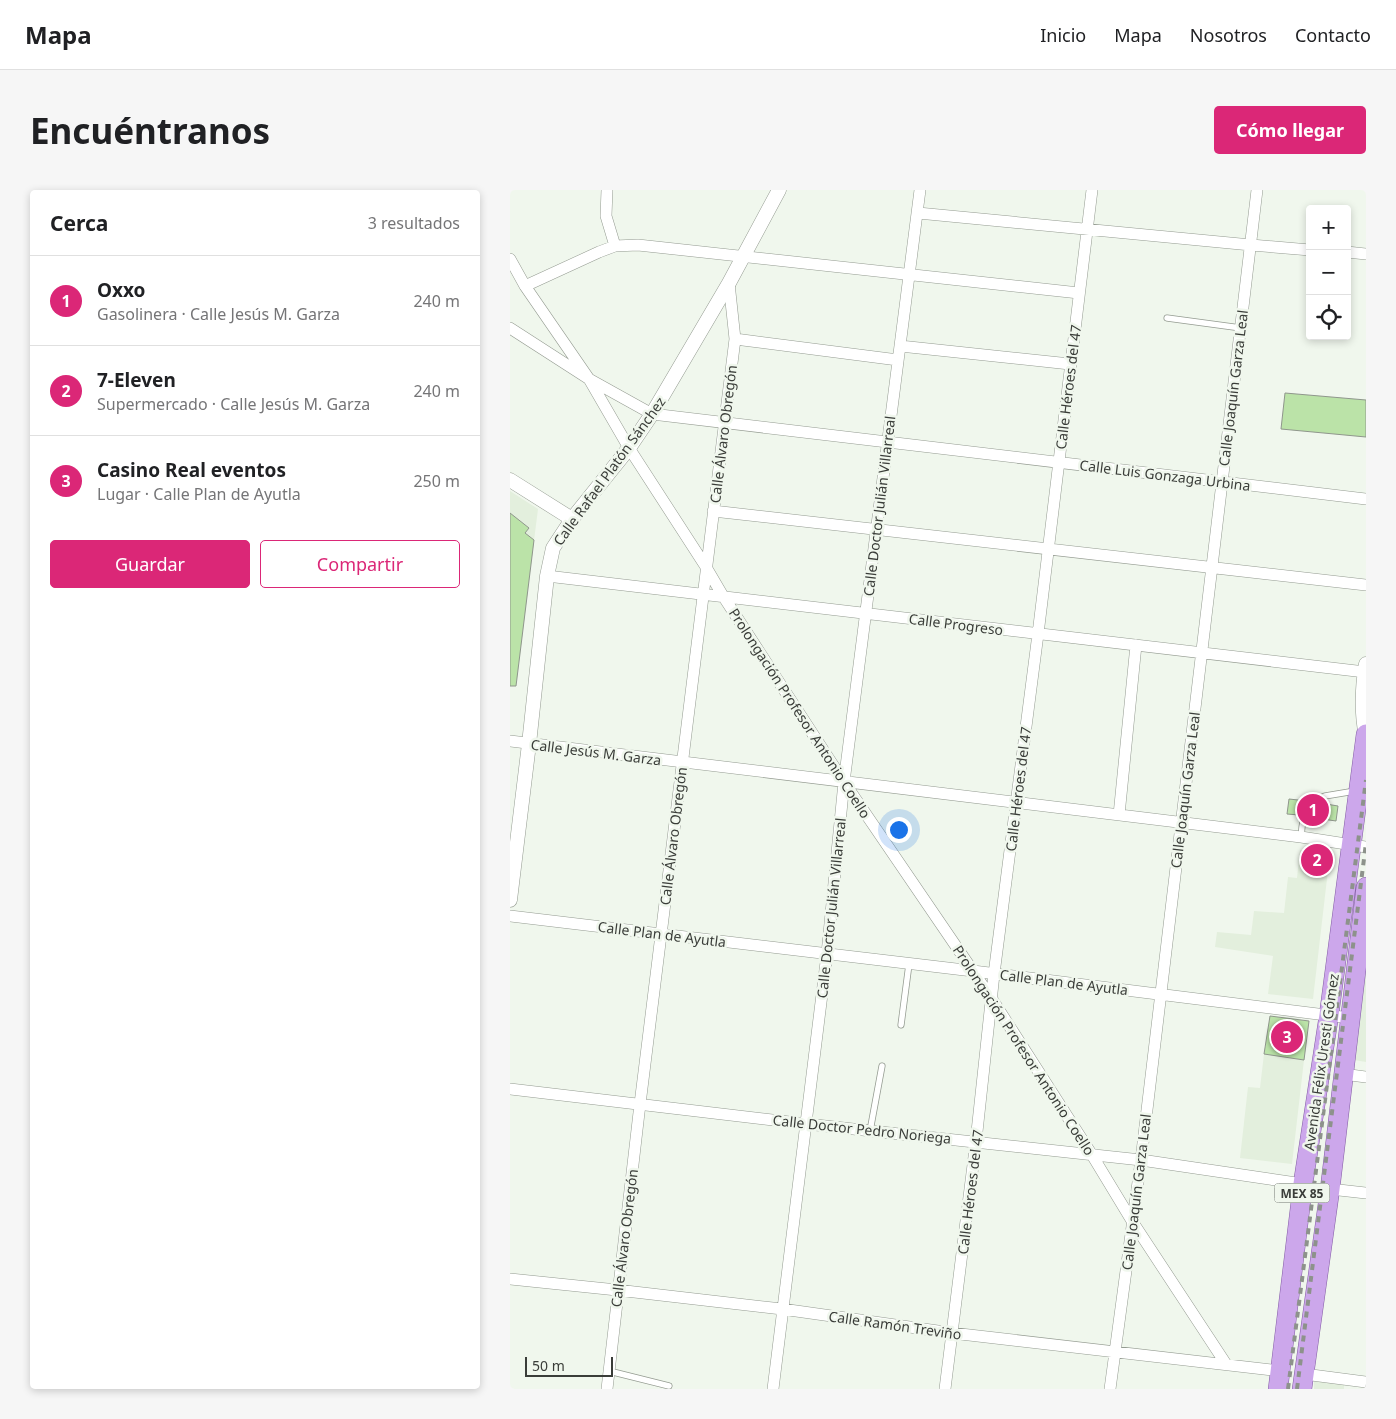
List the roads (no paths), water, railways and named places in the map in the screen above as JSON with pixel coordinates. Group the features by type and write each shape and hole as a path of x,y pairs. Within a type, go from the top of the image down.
{"main road":[{"name":"Avenida Félix Uresti Gómez","path":"1279,1380 1303,1184 1329,1015 1359,846 1359,790 1366,735"},
{"name":"Avenida Félix Uresti Gómez","path":"1303,1381 1330,1189 1350,1018 1361,965 1366,887"}],"street":[{"path":"607,190 606,216 615,246"},
{"name":"Calle Rafael Platón Sánchez","path":"510,900 548,576 553,548 572,519 629,448 652,414 744,257 779,190"},
{"name":"Calle Doctor Julián Villarreal","path":"774,1389 782,1309 807,1124 827,954 844,782 920,190"},
{"name":"Calle Héroes del 47","path":"945,1389 976,1141 994,974 1092,190"},
{"name":"Calle Joaquín Garza Leal","path":"1110,1389 1141,1160 1257,190"},
{"path":"918,212 1087,230 1306,250"},
{"path":"525,286 615,246 638,245 1079,293"},
{"path":"1351,252 1366,254"},
{"name":"Prolongación Profesor Antonio Coello","path":"510,259 525,286 589,378 629,448 723,596 844,782 992,999 1132,1221 1226,1364"},
{"name":"Calle Álvaro Obregón","path":"607,1389 640,1104 735,339 729,283"},
{"name":"Calle Luis Gonzaga Urbina","path":"510,328 589,378 652,414 1366,498"},
{"path":"735,339 898,360"},
{"path":"900,346 1070,364"},
{"path":"510,480 572,519"},
{"path":"713,511 1366,585"},
{"name":"Calle Progreso","path":"548,576 1202,653 1365,668"},
{"path":"1119,815 1136,645"},
{"path":"1365,668 1362,703 1363,724 1366,735"},
{"name":"Calle Jesús M. Garza","path":"510,741 1181,822 1359,846"},
{"name":"Calle Plan de Ayutla","path":"510,916 1350,1018"},
{"path":"1343,1074 1366,1077"},
{"name":"Calle Doctor Pedro Noriega","path":"510,1089 807,1124 1141,1160 1303,1184"},
{"path":"1330,1189 1366,1193"},
{"name":"Calle Ramón Treviño","path":"510,1279 782,1309 952,1333 1226,1364 1279,1380"},
{"path":"1303,1381 1366,1382"}],"lane":[{"path":"1167,318 1241,328"},
{"path":"1312,802 1325,796 1359,790"},
{"path":"1301,837 1304,816"},
{"path":"901,1026 909,964"},
{"path":"870,1131 882,1066"},
{"path":"609,1371 669,1386"}],"railway":[{"path":"1288,1389 1366,780"},
{"path":"1297,1389 1366,843"}],"place":[{"name":"Oxxo","path":"1313,810"},
{"name":"7-Eleven","path":"1317,860"},
{"name":"Casino Real eventos","path":"1287,1037"}]}
